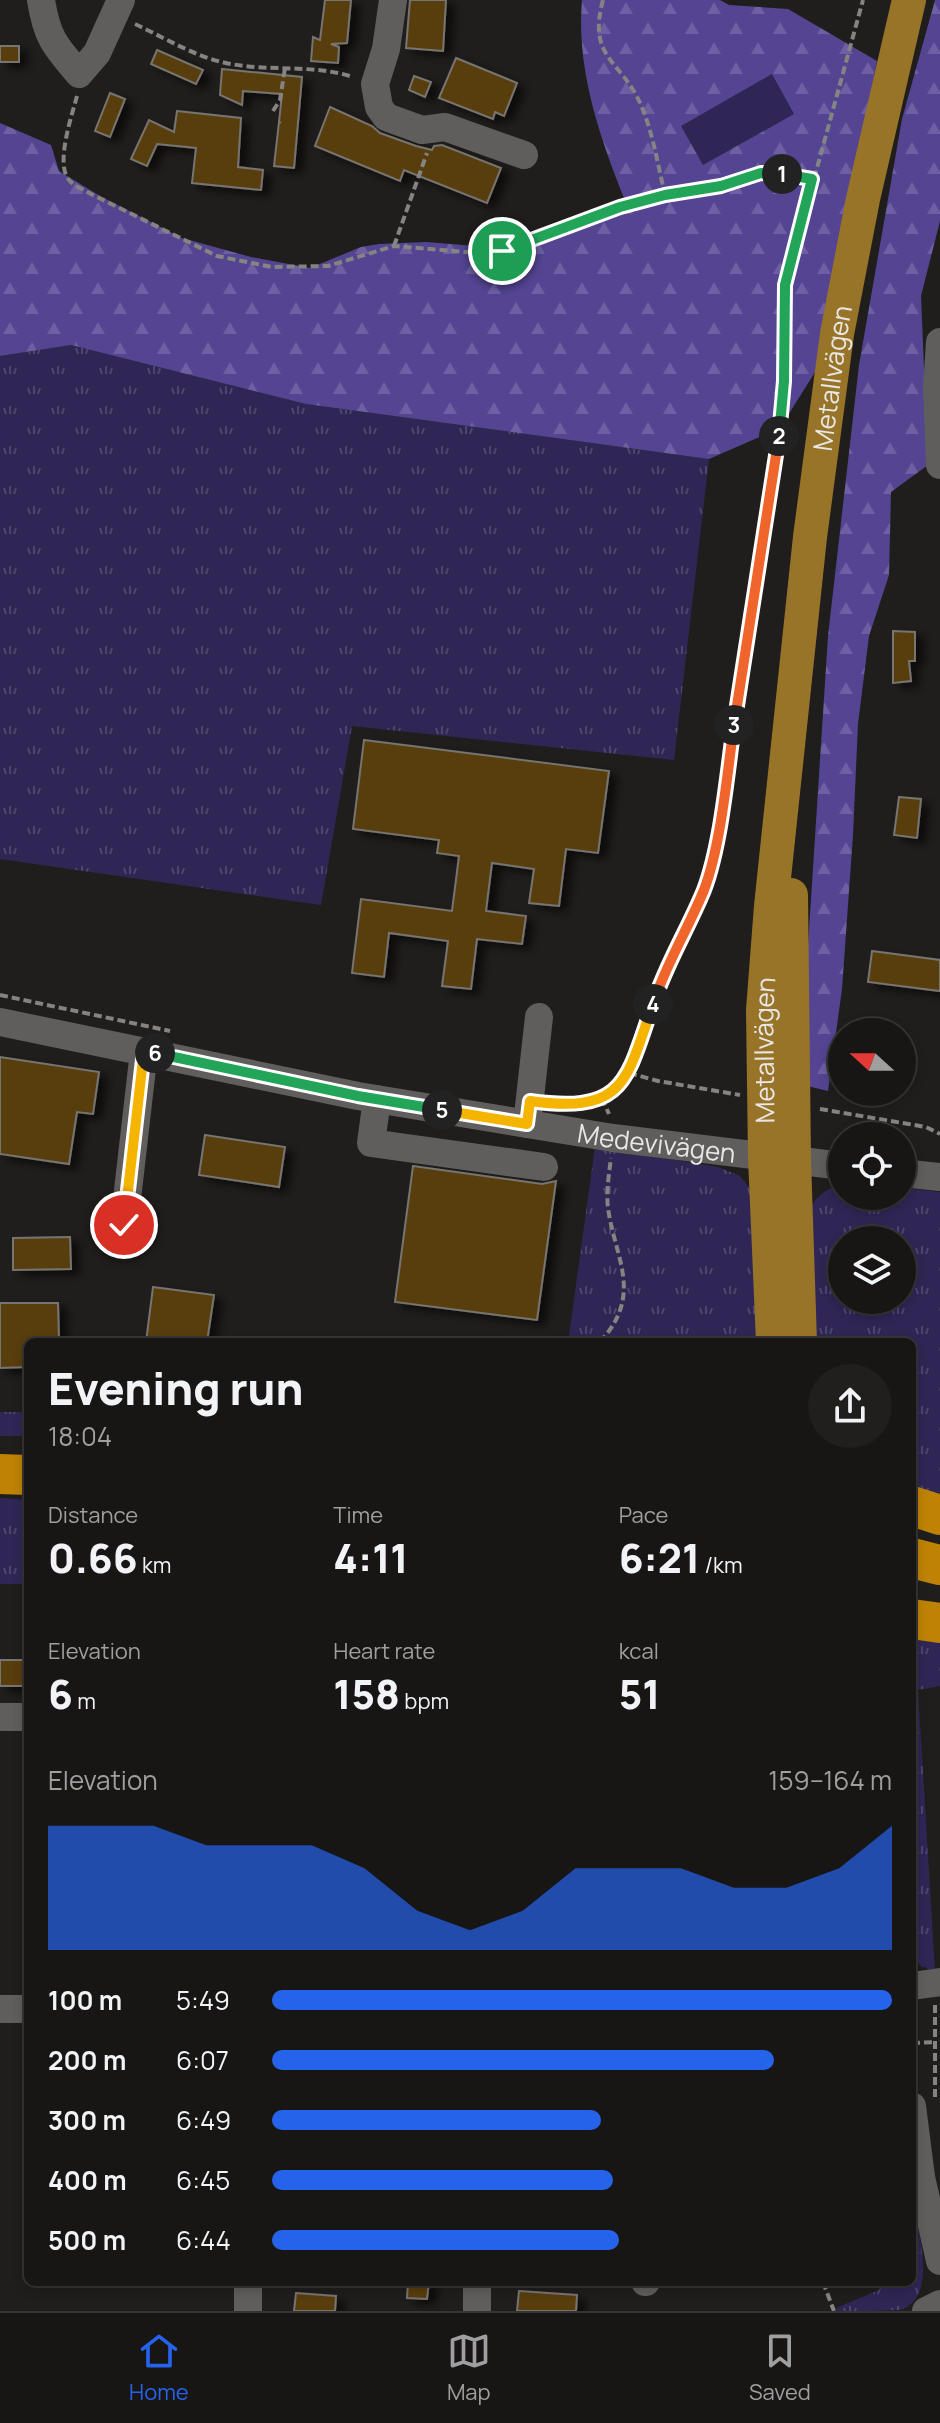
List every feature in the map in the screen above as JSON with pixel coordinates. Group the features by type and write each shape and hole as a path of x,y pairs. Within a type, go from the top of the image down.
{"highway":[{"path":"0,1460 24,1461"},
{"path":"0,1474 24,1475"},
{"path":"916,1507 940,1515"},
{"path":"916,1559 940,1565"},
{"path":"916,1573 940,1578"},
{"path":"916,1620 940,1623"}],"main road":[{"name":"Metallvägen","path":"800,1338 763,1010 771,906 810,537 837,334 876,138 909,0"},
{"name":"Metallvägen","path":"773,1338 779,1159"}],"street":[{"path":"41,0 54,46 79,74 97,53 118,7"},
{"path":"393,0 386,49 375,84 379,107 386,117 422,130 445,127 524,155"},
{"path":"940,342 940,465"},
{"path":"528,1113 539,1017"},
{"name":"Medevivägen","path":"0,1022 377,1099 528,1113 613,1138 828,1164"},
{"path":"124,1225 144,1051"},
{"path":"377,1099 371,1143 544,1167"},
{"path":"916,1174 940,1177"},
{"path":"0,1717 24,1717"},
{"path":"0,2009 24,2009"},
{"path":"924,2103 921,2177 940,2261"},
{"path":"248,2286 248,2311"},
{"path":"477,2286 477,2311"},
{"path":"926,2311 940,2304"}],"path":[{"path":"603,0 598,38 606,56 630,84 641,105 665,195"},
{"path":"528,1113 589,1104 602,1098 629,1073 660,983 711,868 782,419 785,285 863,0"},
{"path":"118,7 202,56 223,62 330,71 375,84"},
{"path":"273,111 280,100 285,68"},
{"path":"79,74 78,94 64,149 63,166 68,179 85,191 217,256 247,264 328,266 394,246 465,252 502,251 620,207 665,195 721,186 761,173 812,179"},
{"path":"394,246 436,128"},
{"path":"0,995 180,1033"},
{"path":"629,1073 753,1097"},
{"path":"602,1098 613,1128 608,1208 625,1276 619,1312 603,1338"},
{"path":"818,1108 926,1127 940,1134"},
{"path":"924,2103 935,2042 929,1983"},
{"path":"916,2043 935,2042"},
{"path":"825,2286 834,2311"}],"green space":[{"path":"582,0 720,0 729,5 788,9 877,61 817,369 780,428 709,459 306,404 71,345 0,356 0,123 51,145 59,171 100,196 182,238 251,257 310,268 361,247 379,244 426,242 488,247 624,198 591,101 583,51"},
{"path":"935,0 940,0 940,221 921,296 928,465 891,492 889,575 869,636 858,724 842,989 838,1018 828,1018 828,1091 803,1085 803,1023 828,636 859,365 902,119"},
{"path":"772,74 794,114 703,165 681,126"},
{"path":"71,345 306,404 709,459 674,760 352,726 321,905 0,859 0,356"},
{"path":"595,1147 718,1167 740,1176 755,1195 764,1338 567,1338"},
{"path":"916,1189 940,1192 940,1505 916,1497 916,1338 808,1338 806,1216 828,1190 828,1210 916,1210"},
{"path":"0,1412 24,1412 24,1436 0,1436"},
{"path":"0,1498 24,1500 24,1584 0,1584"},
{"path":"916,1630 940,1634 940,1686 918,1690 935,1971 921,1966 916,1960"},
{"path":"916,2220 923,2277 912,2303 900,2310 837,2311 836,2308 879,2290 881,2286 916,2286"}],"building":[{"path":"325,0 351,0 347,43 331,44 339,47 338,63 311,61 313,37 320,40"},
{"path":"410,0 446,0 443,51 406,48"},
{"path":"0,46 19,46 19,62 0,62"},
{"path":"157,50 203,70 196,84 151,64"},
{"path":"456,58 517,83 504,116 495,112 493,119 439,98"},
{"path":"222,69 302,77 294,168 274,166 282,94 243,91 242,105 220,95"},
{"path":"414,76 431,82 425,97 409,90"},
{"path":"110,93 125,99 110,137 95,131"},
{"path":"330,107 372,126 380,133 416,146 432,150 434,146 442,145 501,168 487,203 404,170 400,181 315,146"},
{"path":"177,111 241,118 238,167 263,170 261,190 192,183 196,148 157,144 147,166 131,159 149,120 174,132"},
{"path":"893,631 915,632 915,661 909,661 911,681 893,683"},
{"path":"364,740 609,771 598,853 566,849 559,906 529,903 534,869 492,863 486,911 526,916 522,944 477,939 471,989 442,986 448,941 389,933 384,977 352,973 361,899 452,911 459,856 437,853 439,840 353,829"},
{"path":"899,797 921,799 917,838 894,835"},
{"path":"872,951 940,960 940,991 868,982"},
{"path":"0,1057 99,1072 93,1114 77,1112 69,1164 0,1154"},
{"path":"205,1135 285,1147 279,1187 199,1175"},
{"path":"413,1166 542,1184 556,1181 537,1320 395,1302"},
{"path":"70,1237 71,1269 13,1270 13,1238"},
{"path":"153,1287 214,1295 208,1338 147,1338"},
{"path":"0,1303 58,1303 59,1338 24,1338 24,1367 0,1368"},
{"path":"0,1660 24,1660 24,1686 0,1686"},
{"path":"408,2286 429,2286 427,2299 407,2298"},
{"path":"519,2291 577,2295 576,2311 517,2311"},
{"path":"296,2293 336,2296 335,2311 294,2311"}],"route":[{"path":"124,1225 144,1051 358,1096 527,1124 530,1101 589,1104 614,1089 629,1073 660,983 703,891 711,868 725,791 782,419 785,285 812,179 761,173 721,186 665,195 620,207 502,251"}]}
